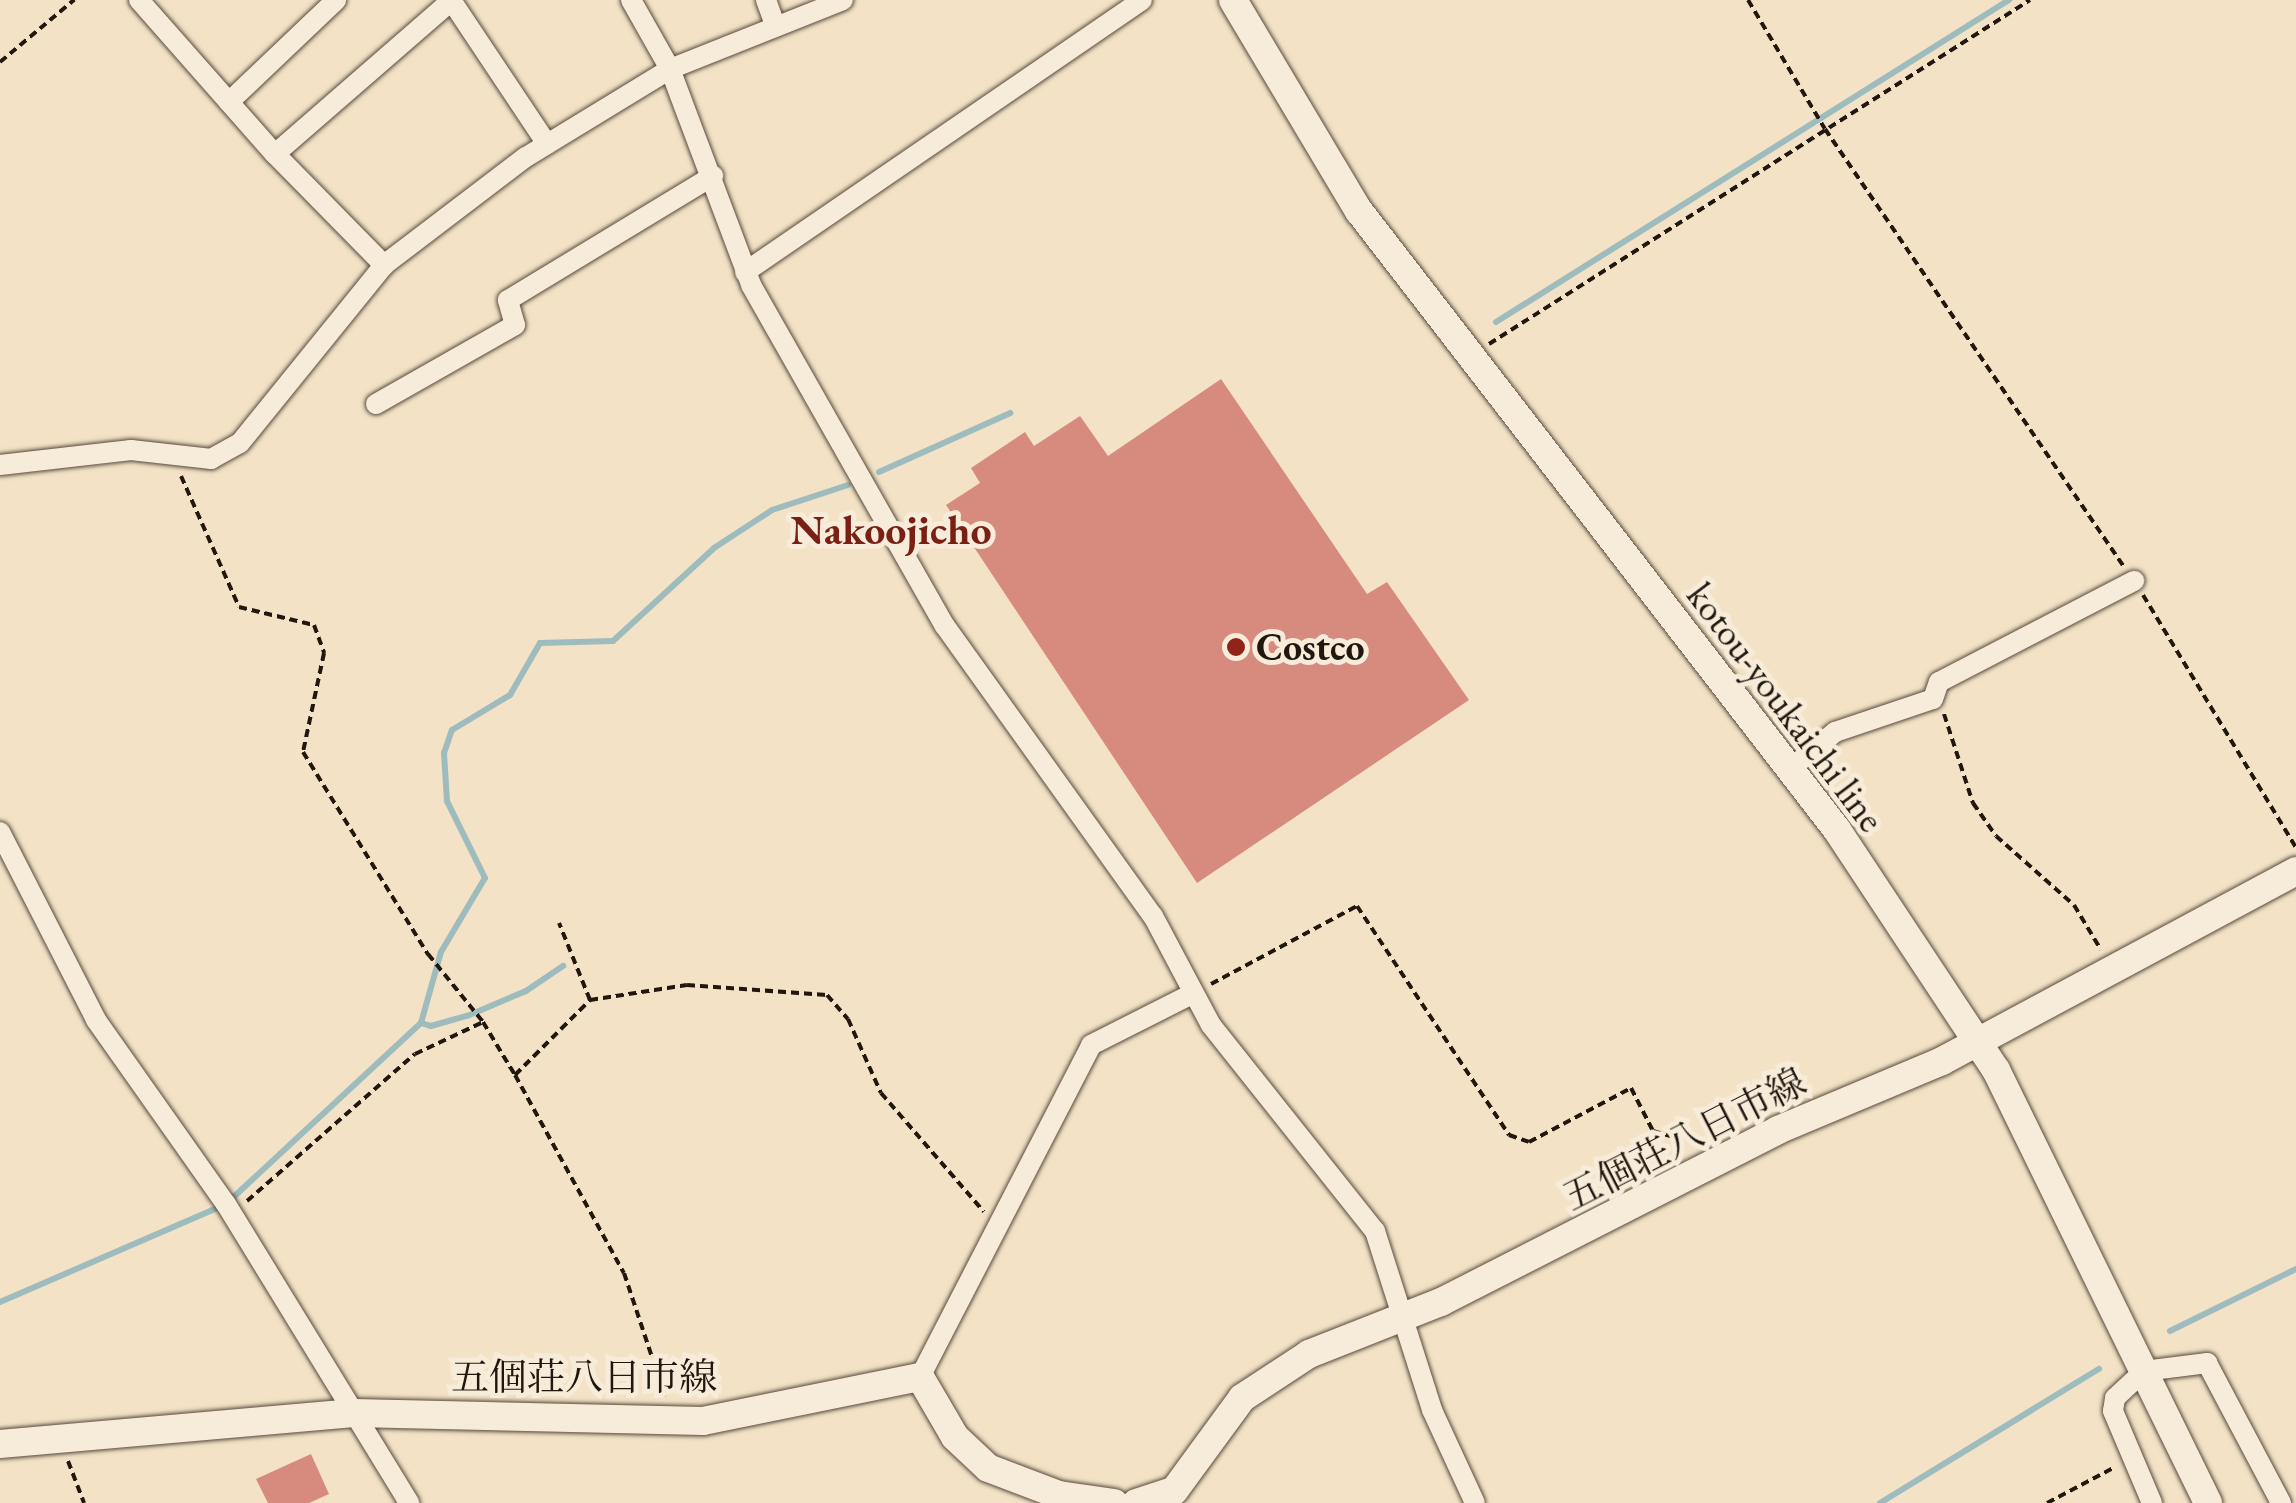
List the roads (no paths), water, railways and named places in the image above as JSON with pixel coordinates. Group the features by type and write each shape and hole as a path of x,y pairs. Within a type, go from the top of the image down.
{"main road":[{"name":"kotou-youkaichi line","path":"1233,0 1348,194 1468,357 1791,768 1974,1042 2058,1188 2208,1503"},
{"name":"五個荘八日市線","path":"1136,1503 1174,1490 1242,1398 1309,1354 1400,1319 1778,1130 1974,1042 2294,877"},
{"name":"五個荘八日市線","path":"0,1444 58,1435 354,1413 703,1422 920,1376"},
{"path":"920,1376 955,1437 988,1468 1059,1495 1114,1503"}],"street":[{"path":"229,102 336,0"},
{"path":"275,154 451,0 547,144"},
{"path":"631,0 670,69 713,176 745,272 842,454 945,626 1153,916 1199,990 1232,1055 1360,1206 1375,1232 1432,1410 1476,1503"},
{"path":"766,0 775,25"},
{"path":"0,466 132,450 211,459 240,443 384,265 547,144 670,69 843,0"},
{"path":"745,272 1142,0"},
{"path":"148,3 275,154 384,265"},
{"path":"376,404 515,325 508,300 713,176"},
{"path":"1791,768 1834,732 1933,699 1936,686 2134,581"},
{"path":"0,832 96,1020 232,1214 409,1503"},
{"path":"920,1376 1091,1045 1199,990"},
{"path":"2152,1503 2113,1411 2115,1398 2144,1371 2207,1364 2281,1503"}],"waterway":[{"path":"1496,322 2009,0"},
{"path":"879,472 1010,413"},
{"path":"0,1302 226,1204 421,1023 441,952 485,878 447,801 444,753 452,730 510,695 540,643 613,641 714,548 772,510 848,485"},
{"path":"421,1023 431,1026 467,1016 526,991 563,966"},
{"path":"2170,1331 2296,1269"},
{"path":"1880,1503 2099,1369"}],"place":[{"name":"Costco","path":"1236,647"}],"district":[{"name":"Nakoojicho","path":"891,530"}]}
